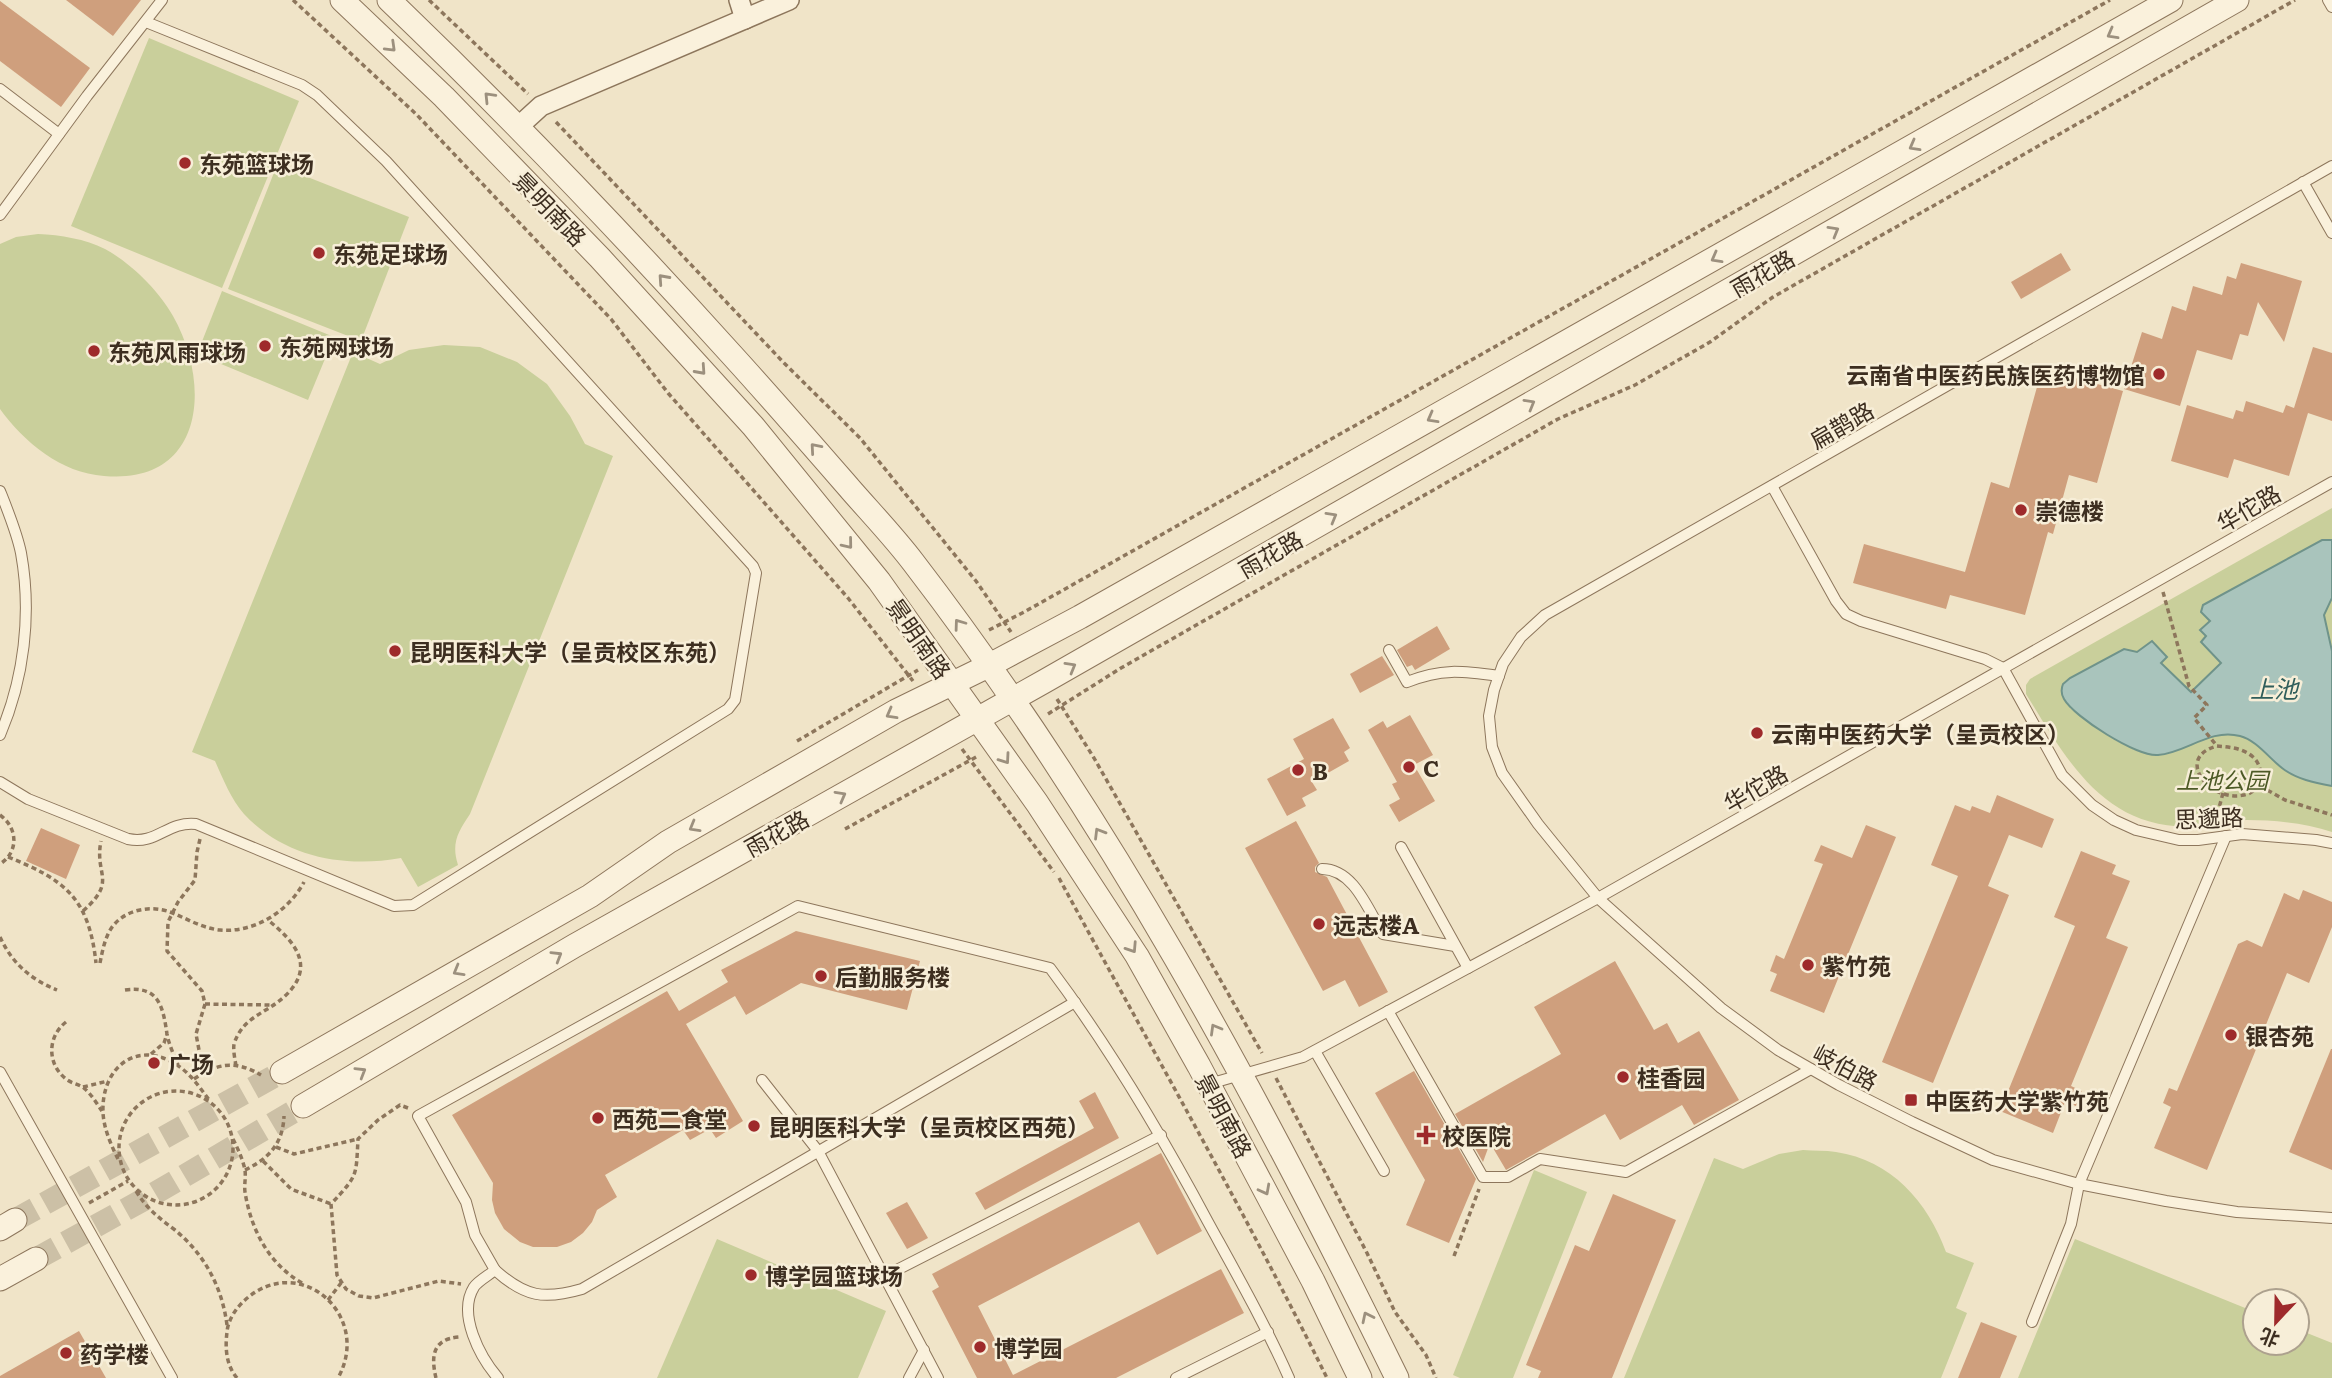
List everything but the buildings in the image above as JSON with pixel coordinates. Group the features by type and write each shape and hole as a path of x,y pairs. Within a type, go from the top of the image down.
{"street":[{"name":"景明南路","path":"342,0 444,97 590,248 744,416 879,581 1037,803 1137,956 1209,1084 1313,1281 1360,1378"},
{"name":"景明南路","path":"389,0 624,236 778,405 910,559 971,640 1076,795 1241,1075 1342,1266 1397,1378"},
{"path":"739,0 745,19"},
{"path":"518,127 541,106 789,0"},
{"name":"雨花路","path":"273,1074 590,896 668,842 924,696 988,666 1140,583 2171,0"},
{"name":"雨花路","path":"293,1108 2237,0"},
{"path":"0,1279 36,1259"}],"lane":[{"path":"0,215 162,0"},
{"path":"2328,0 2332,7"},
{"path":"0,782 28,799 141,842 178,824 196,824 394,906 413,905 728,709 735,700 755,569 386,160 317,95 302,85 146,22"},
{"path":"0,89 59,134"},
{"name":"扁鹊路","path":"1489,716 1503,664 1521,637 1545,615 2332,166"},
{"path":"2303,182 2332,233"},
{"name":"华佗路","path":"1209,1084 1303,1057 1315,1051 1598,898 2332,482"},
{"path":"1772,486 1836,601 1846,614 1985,659 2003,668"},
{"path":"0,491 21,552 25,598 23,658 10,711 0,735"},
{"path":"1388,650 1406,682 1429,674 1460,671 1499,676"},
{"name":"思邈路","path":"2003,668 2062,775 2092,805 2114,820 2158,837 2198,840 2242,834 2316,840 2332,844"},
{"name":"岐伯路","path":"1489,716 1492,747 1502,773 1531,815 1598,898 1721,1008 1778,1050 1912,1122 1993,1160 2079,1184 2238,1212 2332,1218"},
{"path":"2032,1322 2071,1224 2079,1184 2226,836"},
{"path":"1401,847 1468,968"},
{"path":"1322,869 1342,873 1382,934 1455,946"},
{"path":"1075,1002 582,1289 553,1296 522,1290 495,1270 475,1235 466,1202 418,1116 798,906 1050,968 1075,1002 1161,1135 1268,1332 1289,1378"},
{"path":"1388,1011 1483,1177 1508,1177 1540,1159 1626,1172 1811,1069"},
{"path":"1315,1051 1384,1171"},
{"path":"0,1072 172,1378"},
{"path":"762,1080 818,1151 938,1378"},
{"path":"885,1276 1161,1135"},
{"path":"495,1270 474,1286 467,1311 485,1363 498,1378"},
{"path":"1176,1378 1268,1332"},
{"path":"909,1378 924,1350"}],"path":[{"path":"293,0 416,114 611,319 668,393 848,598 924,696"},
{"path":"971,640 2110,0"},
{"path":"1029,726 1121,668 1546,426 1635,385 1710,342 1773,297 2295,0"},
{"path":"2160,580 2189,686 2207,705 2194,718 2217,746"},
{"path":"797,741 936,660"},
{"path":"951,735 1057,875 1186,1107 1287,1296 1327,1378"},
{"path":"845,828 996,746"},
{"path":"2217,746 2231,747 2252,757 2258,764 2261,774 2259,785 2253,792 2232,796 2202,782 2197,775 2201,755 2208,748 2217,746"},
{"path":"2259,785 2285,800 2332,815"},
{"path":"2223,793 2219,808 2226,826 2226,836"},
{"path":"0,815 12,827 14,836 14,846 0,864"},
{"path":"205,828 197,852 195,880 168,922 167,951 202,991 205,1004 196,1034 200,1050 210,1069"},
{"path":"83,911 102,891 104,874 99,854 105,830"},
{"path":"8,857 39,869 71,893 90,928 98,963 110,929 142,908 172,912 189,921 220,930 245,928 268,920 293,899 310,871"},
{"path":"236,1066 233,1047 240,1032 252,1017 286,996 296,982 300,967 298,949 268,920"},
{"path":"0,937 7,953 28,975 57,990"},
{"path":"125,990 144,990 156,997 163,1008 167,1033 178,1065"},
{"path":"205,1004 273,1005"},
{"path":"66,1022 57,1029 52,1040 51,1054 55,1067 72,1084 83,1087 108,1081"},
{"path":"167,1033 164,1043 149,1055 123,1061 108,1081 103,1113 110,1144 128,1181 146,1207 176,1231 209,1268 225,1308 225,1350 232,1372 237,1378"},
{"path":"149,1055 178,1065 194,1079 225,1118 245,1170 248,1206 263,1245 288,1275 328,1300 345,1324 348,1342 346,1360 338,1378"},
{"path":"194,1079 210,1069 229,1065 273,1074"},
{"path":"83,1087 103,1113"},
{"path":"119,1161 118,1140 124,1121 136,1105 154,1095 173,1091 194,1093 211,1103"},
{"path":"276,1147 294,1154 358,1139 400,1105 418,1116"},
{"path":"245,1170 263,1161 276,1147 293,1108"},
{"path":"135,1189 149,1200 167,1206 186,1205 203,1199 218,1188 228,1173 233,1155 232,1137"},
{"path":"358,1139 356,1173 331,1204 337,1275 341,1283 359,1296 373,1298 439,1281 474,1286"},
{"path":"263,1161 291,1189 331,1204"},
{"path":"1454,1256 1483,1177"},
{"path":"78,1209 128,1181"},
{"path":"328,1300 341,1283"},
{"path":"227,1328 237,1307 254,1291 271,1284 307,1286"},
{"path":"436,1378 432,1356 445,1340 460,1337 476,1339"}],"green space":[{"name":"东苑篮球场","path":"149,38 299,101 222,288 71,226"},
{"name":"东苑足球场","path":"277,165 409,217 361,341 228,289"},
{"name":"东苑风雨球场","path":"38,234 81,240 115,255 144,278 173,316 193,371 195,399 191,425 180,448 162,464 137,475 104,476 73,469 32,444 0,409 0,244 16,237"},
{"name":"东苑网球场","path":"222,291 334,337 308,400 197,354"},
{"path":"444,345 480,347 517,362 547,384 570,416 585,444 613,456 470,814 457,838 455,850 458,865 418,887 401,858 359,862 338,860 297,850 278,841 260,829 239,808 215,761 192,752 353,352 380,364 409,350"},
{"name":"上池公园","path":"2332,508 2332,540 2322,540 2203,605 2210,621 2206,636 2221,663 2190,693 2161,663 2124,649 2070,678 2070,708 2112,738 2149,754 2164,754 2214,736 2245,738 2286,771 2332,786 2332,832 2301,824 2257,820 2199,826 2167,825 2139,818 2114,805 2093,788 2058,744 2026,694 2026,685 2030,679"},
{"path":"2332,598 2332,651 2324,615"},
{"path":"1803,1150 1832,1151 1856,1157 1890,1174 1918,1200 1946,1252 1974,1263 1956,1308 1967,1313 1941,1378 1624,1378 1714,1158 1743,1169 1779,1154"},
{"path":"1534,1170 1587,1192 1513,1378 1460,1378 1453,1375"},
{"name":"博学园篮球场","path":"717,1239 886,1311 858,1378 657,1378"},
{"path":"2075,1239 2241,1306 2241,1357 2311,1357 2311,1335 2332,1343 2332,1378 2018,1378"}],"water":[{"name":"上池","path":"2322,540 2332,540 2332,598 2324,615 2332,651 2332,786 2293,775 2251,741 2229,734 2208,738 2168,753 2148,754 2107,735 2080,716 2064,699 2062,686 2070,678 2124,649 2137,652 2152,641 2167,657 2161,663 2191,692 2221,663 2201,642 2206,636 2200,630 2210,621 2201,612 2203,605"}],"tunnel":[{"path":"15,1220 282,1072"},
{"path":"36,1259 152,1195 303,1106"}],"place":[{"name":"东苑篮球场","path":"185,163"},
{"name":"东苑足球场","path":"319,253"},
{"name":"东苑网球场","path":"265,346"},
{"name":"东苑风雨球场","path":"94,351"},
{"name":"云南省中医药民族医药博物馆","path":"2159,374"},
{"name":"崇德楼","path":"2021,510"},
{"name":"昆明医科大学（呈贡校区东苑）","path":"395,651"},
{"name":"云南中医药大学（呈贡校区）","path":"1757,733"},
{"name":"C","path":"1409,767"},
{"name":"B","path":"1298,770"},
{"name":"远志楼A","path":"1319,924"},
{"name":"紫竹苑","path":"1808,965"},
{"name":"后勤服务楼","path":"821,976"},
{"name":"银杏苑","path":"2231,1035"},
{"name":"广场","path":"154,1063"},
{"name":"桂香园","path":"1623,1077"},
{"name":"中医药大学紫竹苑","path":"1911,1100"},
{"name":"西苑二食堂","path":"598,1118"},
{"name":"昆明医科大学（呈贡校区西苑）","path":"754,1126"},
{"name":"校医院","path":"1426,1135"},
{"name":"博学园篮球场","path":"751,1275"},
{"name":"博学园","path":"980,1347"},
{"name":"药学楼","path":"66,1353"}]}
